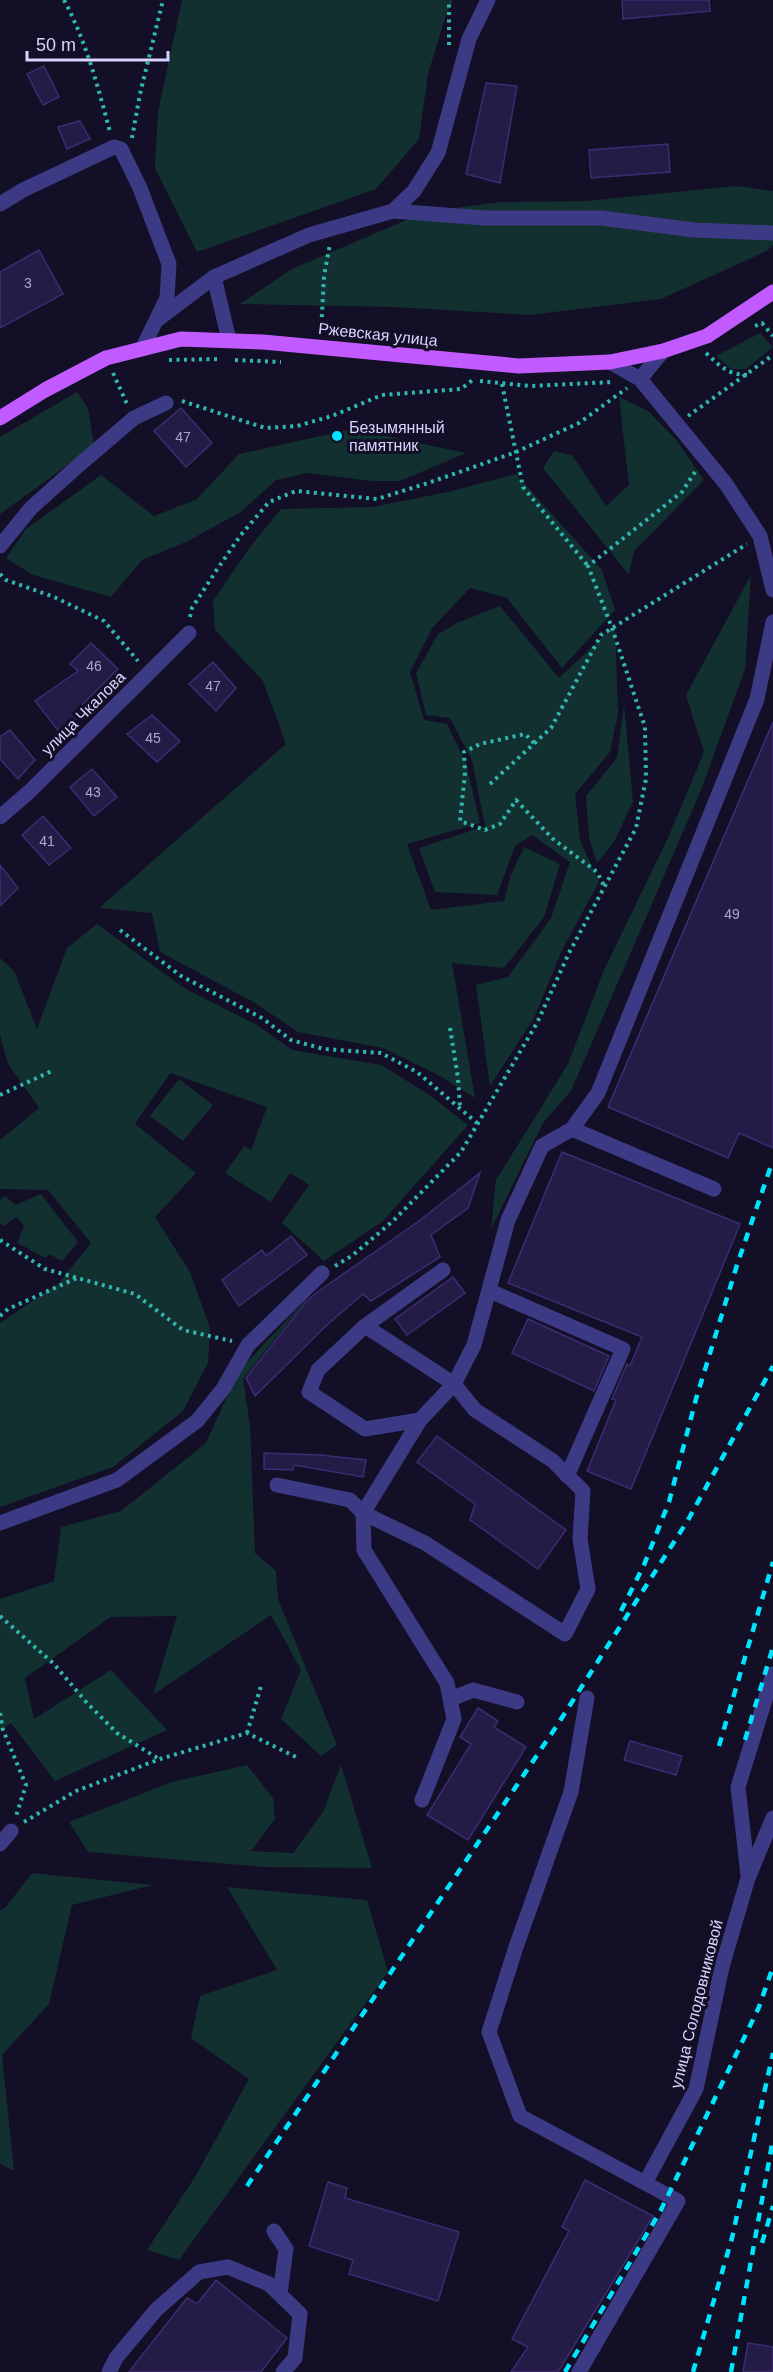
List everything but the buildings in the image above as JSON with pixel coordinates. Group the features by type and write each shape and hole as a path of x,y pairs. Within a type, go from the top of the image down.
{"main road":[{"name":"Ржевская улица","path":"0,418 45,390 106,358 181,339 320,346 519,366 610,362 663,351 706,336 773,291"}],"street":[{"path":"393,211 414,191 438,153 469,39 488,0"},
{"path":"0,204 23,190 98,154 114,147 121,149 140,188 169,264 167,298 143,347"},
{"path":"157,320 214,277 309,235 393,211 485,218 601,218 694,230 773,233"},
{"path":"214,277 229,340"},
{"path":"640,379 663,351"},
{"path":"610,362 640,379 726,484 760,536 773,549"},
{"path":"0,546 31,508 134,418 166,403"},
{"path":"760,536 773,590"},
{"path":"422,1800 454,1719 451,1699 447,1683 364,1550 363,1512 420,1420 454,1384 474,1345 508,1220 542,1146 572,1129 598,1093 757,699 773,622"},
{"name":"улица Чкалова","path":"0,817 29,792 189,633"},
{"path":"572,1129 714,1189"},
{"path":"420,1420 365,1429 309,1392 318,1370 365,1326 443,1270"},
{"path":"0,1522 117,1480 197,1421 222,1389 248,1345 322,1273"},
{"path":"490,1291 623,1349 567,1476"},
{"path":"277,1485 350,1500 363,1512 425,1543 565,1634 588,1589 580,1539 583,1491 552,1461 475,1410 454,1384 365,1326"},
{"name":"улица Солодовниковой","path":"748,1878 738,1787 773,1674"},
{"path":"451,1699 473,1690 517,1702"},
{"path":"579,2372 678,2201 520,2116 489,2032 571,1792 587,1698"},
{"name":"улица Солодовниковой","path":"645,2183 696,2089 722,1967 748,1878 773,1818"},
{"path":"0,1844 11,1831"},
{"path":"274,2231 286,2249 280,2294"},
{"path":"109,2372 116,2358 156,2310 199,2272 228,2267 269,2284 300,2314 295,2358 283,2372"}],"path":[{"path":"64,0 76,22 98,87 114,147"},
{"path":"127,162 140,94 163,0"},
{"path":"320,346 324,276 332,229"},
{"path":"762,323 773,336"},
{"path":"706,353 725,371 737,375 748,375"},
{"path":"677,423 748,375 773,355"},
{"path":"106,358 134,418"},
{"path":"166,403 183,401 265,428 297,426 332,416 382,395 461,389 478,376"},
{"path":"189,633 192,608 240,536 269,502 296,492 377,499 428,483 516,452 579,423 640,379"},
{"path":"322,1273 353,1255 393,1221 461,1152 537,1023 569,953 636,828 646,780 645,727 612,628 588,566 523,487 502,384"},
{"path":"588,566 682,492 703,458"},
{"path":"489,784 551,728 601,635 760,536"},
{"path":"0,574 6,580 54,597 104,621 148,674"},
{"path":"534,743 525,734 480,744 464,752 465,773 460,821 485,830 500,824 516,800 553,839 597,872 604,887"},
{"path":"120,930 181,976 262,1018 291,1040 324,1049 381,1053 417,1072 477,1124"},
{"path":"450,1028 460,1108"},
{"path":"0,1095 54,1070"},
{"path":"0,1240 45,1269 135,1294 183,1330 248,1345"},
{"path":"0,1316 8,1309 77,1277"},
{"path":"0,1616 54,1664 87,1703 117,1733 160,1759"},
{"path":"247,1733 261,1686"},
{"path":"0,1713 3,1730 26,1785 11,1831"},
{"path":"11,1831 76,1791 160,1759 247,1733 298,1758"}],"green space":[{"path":"182,0 453,0 445,18 428,74 419,139 376,189 197,252 155,168 158,112"},
{"path":"736,186 773,191 773,245 767,251 661,299 530,315 394,307 240,304 292,269 425,212 500,202 586,201"},
{"path":"760,333 773,347 746,369 731,369 716,356"},
{"path":"77,392 88,408 94,446 0,514 0,437"},
{"path":"619,397 648,411 677,441 704,480 634,551 629,575 543,468 554,451 572,455 606,506 629,485"},
{"path":"352,429 466,453 400,481 371,481 308,473 276,480 241,512 188,541 142,560 111,597 33,575 6,558 26,529 101,475 154,516 197,499 239,454"},
{"path":"516,474 602,570 615,610 562,668 507,598 470,588 433,627 410,672 424,720 447,724 466,763 480,823 407,844 431,910 504,901 511,875 524,847 560,864 544,917 504,968 452,963 475,1098 440,1076 383,1048 298,1032 255,1003 160,952 152,913 99,908 286,744 263,681 215,630 213,601 250,547 281,509 372,507 448,492"},
{"path":"751,575 745,669 701,790 571,1091 543,1123 491,1229 496,1180 568,1064 604,970 668,838 704,752 686,695"},
{"path":"500,606 559,678 615,625 618,713 610,752 575,794 580,840 599,882 562,950 534,1018 490,1086 476,985 508,977 551,918 570,862 532,835 515,846 497,895 435,892 419,848 485,826 472,760 450,718 426,715 416,673 438,634 457,623"},
{"path":"624,704 633,802 614,842 597,863 589,838 586,796 617,758"},
{"path":"97,924 184,988 257,1025 292,1050 381,1065 428,1094 468,1125 383,1221 324,1261 282,1223 309,1185 290,1173 271,1202 225,1173 244,1146 251,1150 267,1107 170,1073 135,1124 196,1173 155,1217 190,1272 210,1328 208,1363 183,1411 113,1467 0,1507 0,1323 58,1284 91,1243 48,1190 0,1189 0,1140 39,1108 8,1064 0,1035 0,958 14,971 37,1029 67,948"},
{"path":"179,1079 213,1105 183,1141 150,1116"},
{"path":"41,1194 78,1242 62,1261 49,1254 46,1258 17,1243 24,1226 17,1217 3,1226 0,1223 0,1200 5,1196 16,1205"},
{"path":"310,1295 243,1379 250,1425 255,1553 276,1571 278,1599 337,1745 321,1756 281,1719 301,1670 271,1615 153,1695 177,1616 111,1617 25,1678 34,1719 111,1670 167,1730 55,1781 11,1723 0,1730 0,1599 54,1581 61,1527 121,1511 206,1443 238,1372"},
{"path":"247,1765 273,1798 275,1819 251,1851 293,1853 323,1812 341,1765 372,1868 264,1867 88,1852 69,1822 172,1782"},
{"path":"32,1873 153,1885 72,1905 49,2004 2,2055 14,2171 0,2164 0,1910 5,1908"},
{"path":"227,1887 367,1900 388,1972 179,2260 147,2250 195,2177 249,2079 191,2038 200,1996 277,1970"}],"railway":[{"path":"621,1611 644,1565 669,1502 696,1399 737,1265 772,1163"},
{"path":"247,2186 556,1727 688,1520 773,1366"},
{"path":"719,1746 773,1562"},
{"path":"745,1740 773,1647"},
{"path":"565,2372 661,2210 759,2007 773,1967"},
{"path":"693,2372 732,2238 773,2053"},
{"path":"731,2372 773,2139"},
{"path":"762,2243 773,2206"}],"place":[{"name":"Безымянный памятник","path":"337,436"}]}
